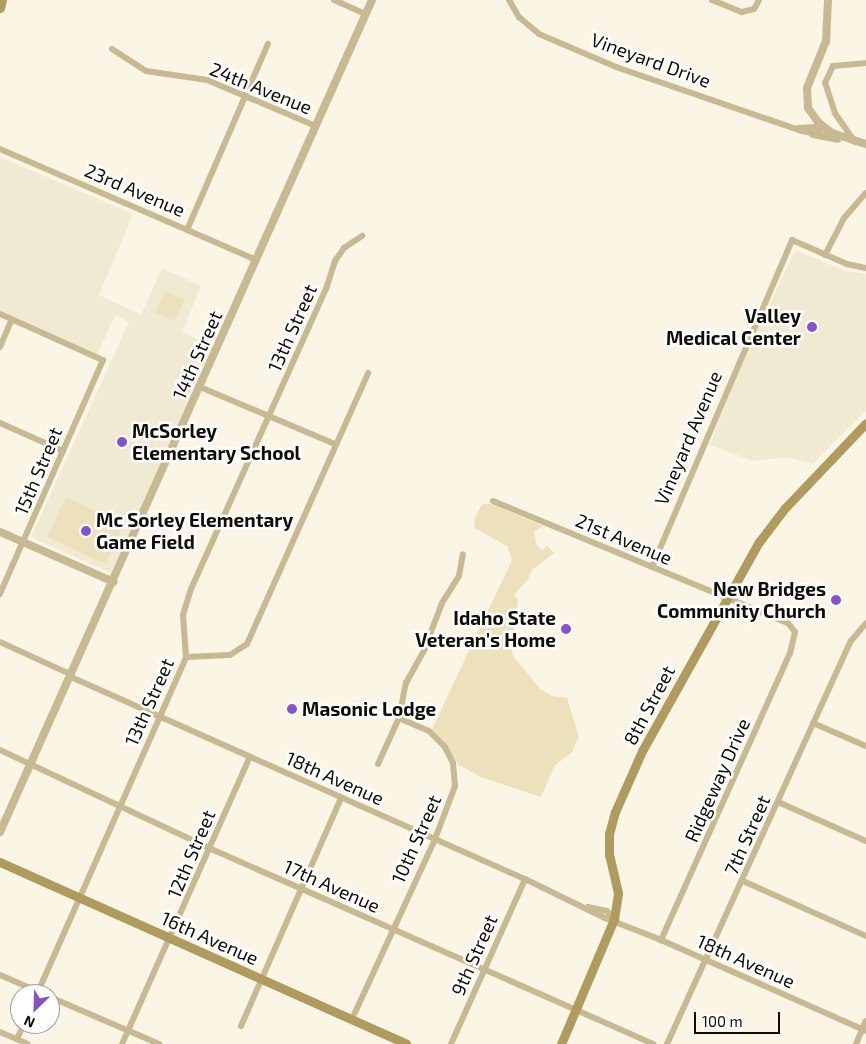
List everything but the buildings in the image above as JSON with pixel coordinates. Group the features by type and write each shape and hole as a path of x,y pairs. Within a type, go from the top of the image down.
{"main road":[{"path":"0,8 2,0"},
{"name":"8th Street","path":"561,1044 614,920 618,893 608,844 613,818 656,724 770,525 866,423"},
{"name":"16th Avenue","path":"0,862 406,1044"}],"street":[{"path":"334,0 366,14"},
{"name":"14th Street","path":"0,832 72,676 372,0"},
{"name":"Vineyard Drive","path":"509,0 520,17 539,34 616,67 813,134"},
{"path":"712,0 742,12 754,9 758,0"},
{"path":"828,0 826,41 807,95 808,108 821,125 855,142"},
{"path":"187,230 268,44"},
{"name":"24th Avenue","path":"112,50 146,71 207,80 316,126"},
{"path":"855,142 835,113 825,83 833,66 866,63"},
{"path":"797,128 821,125"},
{"path":"813,134 818,133 821,125"},
{"path":"813,134 866,144"},
{"name":"23rd Avenue","path":"0,149 257,260"},
{"path":"866,193 844,218 825,255 866,268"},
{"name":"13th Street","path":"44,984 78,896 186,657 182,623 186,601 326,289 335,261 344,248 362,236"},
{"name":"Vineyard Avenue","path":"652,567 792,240 825,255"},
{"path":"0,314 12,319 0,347"},
{"name":"15th Street","path":"0,594 104,360 12,319"},
{"path":"186,657 230,655 247,644 334,444 368,373"},
{"path":"200,387 262,415 270,415 334,444"},
{"path":"0,423 63,450"},
{"name":"21st Avenue","path":"493,501 788,623 795,632"},
{"path":"0,532 114,582"},
{"path":"378,764 399,718 406,683 424,650 442,603 459,576 463,554"},
{"name":"7th Street","path":"667,1044 743,881 813,722 853,638 866,623"},
{"name":"Ridgeway Drive","path":"661,940 790,653 795,632"},
{"name":"18th Avenue","path":"0,642 341,798 587,907 607,911 614,920 864,1030"},
{"name":"10th Street","path":"352,1020 435,839 452,795 453,763 437,736 399,718"},
{"path":"813,722 866,746"},
{"name":"17th Avenue","path":"0,750 30,766 209,848 654,1044"},
{"name":"12th Street","path":"122,1044 171,938 250,757"},
{"path":"241,1026 341,798"},
{"path":"778,802 866,841"},
{"name":"9th Street","path":"451,1044 525,879"},
{"path":"743,881 866,936"},
{"path":"0,975 20,984"},
{"path":"60,1000 159,1044"},
{"path":"856,1044 866,1022"},
{"path":"0,1032 28,1044"},
{"path":"17,1039 19,1034"}],"shaded area":[{"path":"0,157 133,214 99,295 141,315 162,268 201,286 182,332 212,346 111,573 31,537 129,322 115,315 96,357 0,314"},
{"name":"Valley Medical Center","path":"798,251 845,271 866,274 866,411 813,464 787,457 753,461 710,445 739,369 793,254"},
{"path":"165,291 184,299 175,321 156,313"},
{"name":"Mc Sorley Elementary Game Field","path":"66,497 124,524 105,564 47,537"},
{"path":"482,504 492,504 543,526 534,532 536,544 542,550 547,546 554,553 532,570 528,579 514,595 518,599 512,651 514,657 540,689 552,696 567,698 579,737 572,752 555,765 541,797 481,777 459,765 432,729 512,560 507,546 475,528 474,519"}],"place":[{"name":"Valley Medical Center","path":"812,327"},
{"name":"McSorley Elementary School","path":"122,442"},
{"name":"Mc Sorley Elementary Game Field","path":"86,531"},
{"name":"New Bridges Community Church","path":"836,600"},
{"name":"Idaho State Veteran's Home","path":"566,629"},
{"name":"Masonic Lodge","path":"292,709"}]}
